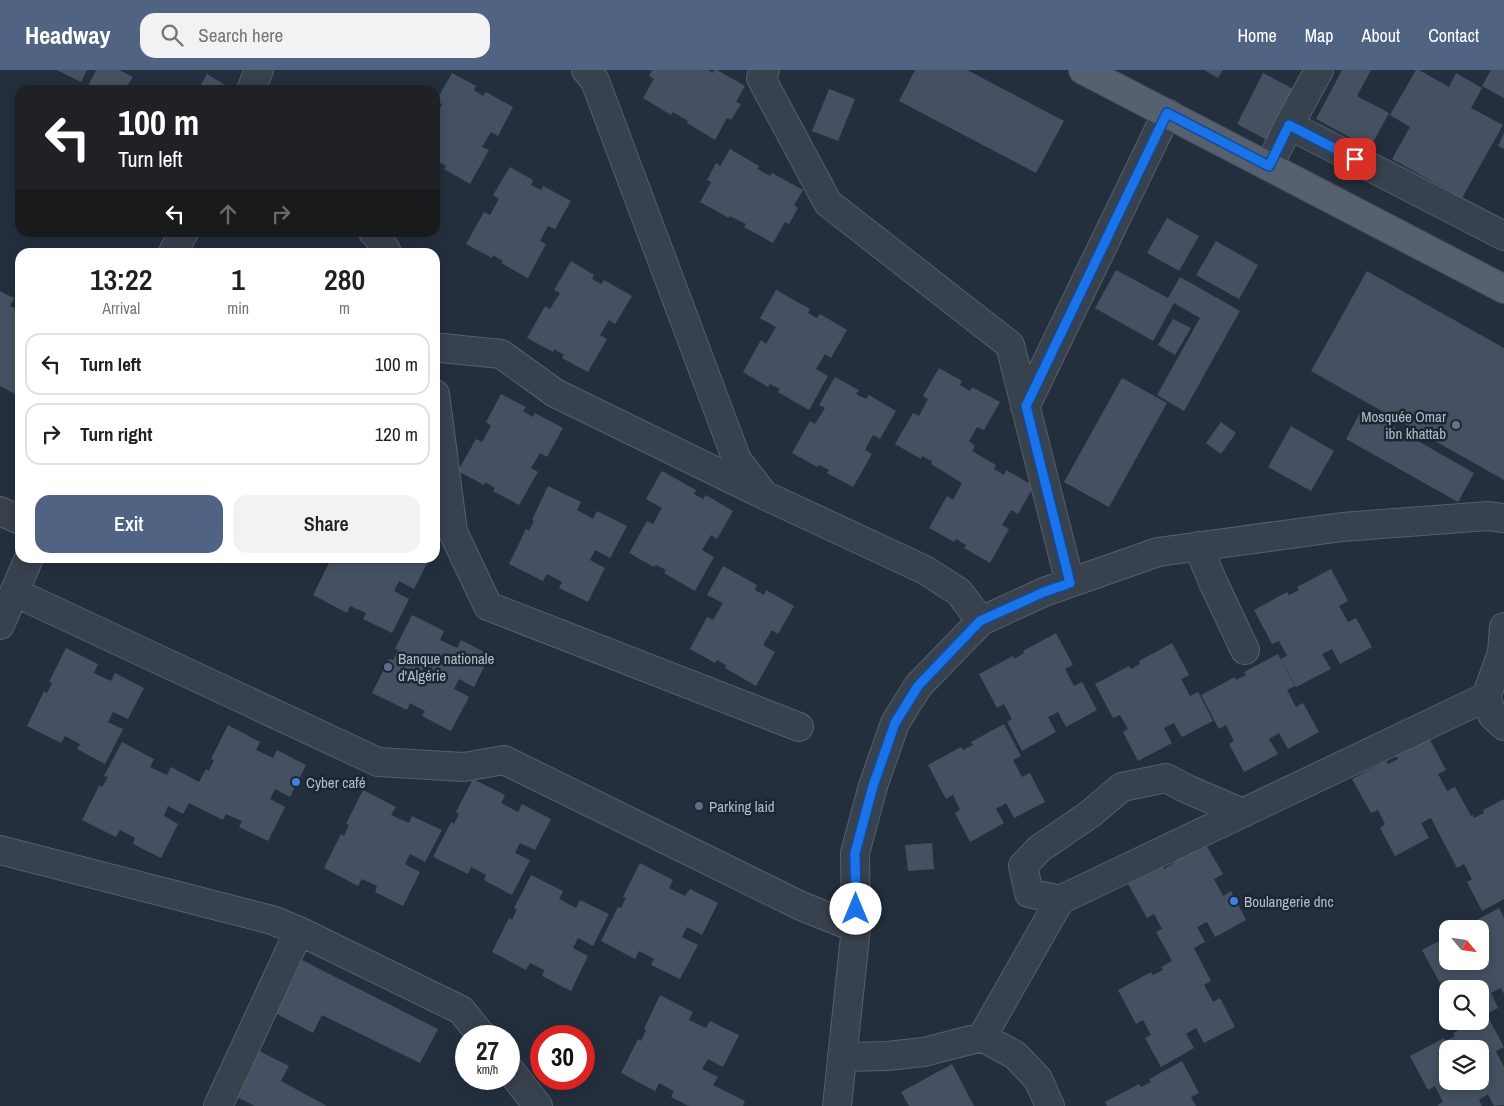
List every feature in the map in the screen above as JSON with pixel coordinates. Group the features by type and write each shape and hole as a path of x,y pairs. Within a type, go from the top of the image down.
{"main road":[{"path":"1098,73 1167,113 1504,289"}],"street":[{"path":"253,85 259,70"},
{"path":"586,70 595,81 737,460 764,495"},
{"path":"765,70 761,78 828,203 1010,345 1070,583"},
{"path":"1269,166 1318,70"},
{"path":"1026,406 1167,113"},
{"path":"1289,125 1504,236"},
{"path":"378,237 385,248"},
{"path":"440,350 501,354 555,393 764,495 925,570 959,592 980,621"},
{"path":"440,432 453,532 488,606 799,727"},
{"path":"0,511 15,518"},
{"path":"837,1106 856,928 855,853 873,786 895,723 918,686 980,621 1044,592 1158,552 1342,527 1488,516 1504,518"},
{"path":"1198,546 1245,650"},
{"path":"0,625 27,563"},
{"path":"14,592 378,762 464,767 504,760 801,906 856,928"},
{"path":"1504,627 1502,653 1486,697 1493,716 1504,726"},
{"path":"982,1037 1060,900 1486,697"},
{"path":"1060,900 1029,893 1023,866 1039,849 1090,814 1122,787 1166,778 1243,813"},
{"path":"0,850 272,920 299,930 461,1010 473,1025"},
{"path":"218,1106 299,930"},
{"path":"842,1057 887,1056 924,1052 982,1037 1015,1055 1038,1079 1050,1106"},
{"path":"520,1083 538,1106"}],"building":[{"path":"57,70 87,70 81,82"},
{"path":"96,70 119,70 133,77 128,85 88,85"},
{"path":"652,70 708,70 713,73 714,70 717,70 745,86 736,102 741,104 731,120 727,118 715,140 673,112 671,115 643,98 654,79 649,76"},
{"path":"915,70 967,70 1064,121 1036,173 899,101"},
{"path":"1204,70 1223,70 1218,78"},
{"path":"1342,70 1371,70 1357,96 1389,113 1370,148 1316,119"},
{"path":"1416,70 1449,87 1456,73 1482,88 1471,108 1503,125 1462,198 1392,159 1410,127 1390,115"},
{"path":"1491,70 1504,70 1504,98 1482,86"},
{"path":"452,73 476,86 474,90 483,96 486,92 513,107 498,136 491,132 482,147 489,150 470,184 444,169 446,166 440,163 440,108 442,104 440,103 440,94"},
{"path":"1263,73 1293,89 1267,140 1237,124"},
{"path":"207,74 225,85 201,85"},
{"path":"829,89 855,99 838,141 812,131"},
{"path":"1504,133 1504,149 1498,146"},
{"path":"730,149 759,166 757,169 770,176 772,173 803,190 794,205 798,208 789,224 785,222 773,243 744,227 746,224 730,216 729,218 700,202 711,182 707,180 716,163 720,166"},
{"path":"510,167 533,180 531,185 541,190 543,186 571,201 555,229 548,226 540,241 546,244 528,278 501,263 503,261 493,255 492,258 466,244 484,212 490,215 499,199 493,195"},
{"path":"1167,218 1199,236 1179,271 1147,253"},
{"path":"1216,241 1258,265 1239,299 1196,275"},
{"path":"571,261 594,275 592,279 601,284 604,280 632,296 615,324 609,320 600,335 607,339 588,372 562,358 564,355 554,349 553,352 527,338 545,306 550,309 560,293 554,290"},
{"path":"1116,270 1168,298 1180,277 1240,311 1184,411 1157,395 1200,318 1174,303 1153,341 1095,308"},
{"name":"Mosquée Omar ibn khattab","path":"1367,271 1504,348 1504,480 1311,371"},
{"path":"776,290 810,309 808,313 817,318 820,314 847,330 831,358 825,354 816,369 828,376 809,410 778,392 780,389 770,384 768,387 743,372 761,340 766,344 776,327 760,318"},
{"path":"0,291 14,298 10,306 15,308 15,394 0,386"},
{"path":"1173,319 1191,328 1175,355 1158,345"},
{"path":"939,368 962,381 960,385 970,391 972,387 1000,402 984,430 977,427 969,441 975,446 972,451 996,465 994,469 1004,475 1006,470 1034,486 1018,514 1011,510 1002,525 1009,529 990,563 964,548 966,545 956,539 954,542 929,528 947,496 953,500 962,483 931,464 932,461 922,456 921,459 895,444 913,413 919,416 928,399 923,396"},
{"path":"835,377 859,390 856,394 866,399 869,395 896,411 880,439 873,435 865,450 872,454 853,487 827,473 829,470 819,465 817,467 792,453 810,421 815,424 825,408 819,405"},
{"path":"1122,378 1167,403 1109,507 1064,482"},
{"path":"501,394 526,407 523,411 533,417 535,413 563,428 547,457 540,453 531,468 538,472 519,505 493,491 495,488 485,482 484,485 458,471 476,439 482,442 491,426 486,422"},
{"path":"1362,409 1474,473 1458,502 1346,439"},
{"path":"1221,422 1236,433 1221,454 1206,443"},
{"path":"1291,426 1334,451 1311,491 1268,467"},
{"path":"662,471 696,490 694,494 703,499 706,495 733,511 717,539 711,535 702,550 714,557 695,591 664,573 666,570 656,565 654,567 629,553 647,521 653,524 662,508 646,499"},
{"path":"548,486 581,502 577,510 593,519 597,511 627,526 610,558 595,550 590,560 605,568 588,602 559,588 562,582 547,574 543,581 509,564 526,529 529,531 534,521 532,520"},
{"path":"329,563 427,563 414,589 399,581 394,591 409,599 392,633 363,619 366,613 350,606 347,613 313,595"},
{"path":"723,566 757,585 755,590 764,595 766,590 794,606 778,634 772,630 763,645 775,652 756,686 725,668 726,665 717,660 715,663 690,649 707,617 713,620 723,603 707,595"},
{"path":"1331,569 1348,601 1339,606 1348,622 1356,618 1372,647 1340,664 1332,649 1322,654 1331,669 1296,687 1281,659 1287,656 1279,641 1272,644 1254,610 1287,592 1289,595 1299,590 1297,587"},
{"path":"412,615 444,631 440,640 457,648 461,640 490,655 474,687 459,679 454,689 469,697 451,731 422,716 425,711 410,703 407,710 372,693 389,659 393,660 398,650 395,649"},
{"path":"1056,633 1073,665 1065,669 1074,686 1082,682 1097,710 1066,727 1058,712 1048,717 1056,732 1022,751 1007,722 1012,719 1004,704 997,708 979,674 1013,656 1014,659 1024,653 1023,651"},
{"path":"1172,643 1189,675 1181,679 1190,696 1198,692 1213,721 1182,737 1174,723 1164,728 1172,743 1138,761 1123,732 1128,729 1120,715 1113,718 1095,684 1129,666 1131,669 1140,664 1139,661"},
{"path":"66,648 98,664 94,673 111,681 115,673 144,688 128,719 113,712 108,722 123,729 105,764 77,749 80,744 65,736 61,743 27,726 44,691 47,693 52,683 49,682"},
{"path":"1278,654 1295,686 1287,690 1296,707 1303,703 1319,732 1288,749 1279,733 1269,739 1278,754 1244,772 1229,744 1234,741 1226,725 1219,729 1201,695 1235,677 1236,680 1246,675 1244,672"},
{"path":"1004,724 1021,756 1013,760 1022,777 1030,773 1045,802 1014,818 1006,803 996,809 1004,823 970,842 955,813 960,810 953,795 946,799 928,765 961,747 963,750 973,745 971,742"},
{"path":"228,725 260,742 256,750 273,758 277,750 306,765 290,797 275,789 270,799 285,807 268,841 239,827 242,821 226,814 223,820 189,803 183,814 168,806 164,816 178,824 161,858 133,844 135,838 120,830 116,837 82,820 99,786 102,787 108,777 104,776 122,742 154,759 150,767 167,775 171,767 199,782 206,769 209,771 214,760 211,759"},
{"path":"1429,738 1446,770 1438,774 1447,791 1455,787 1471,816 1473,815 1474,818 1484,813 1483,810 1504,799 1504,899 1482,911 1467,882 1472,879 1464,864 1457,868 1431,818 1421,823 1429,838 1395,856 1380,828 1385,824 1378,810 1371,813 1352,779 1386,761 1388,764 1398,759 1396,756"},
{"path":"473,779 505,795 501,803 518,812 522,804 551,819 535,850 520,843 515,853 530,860 512,895 484,880 486,875 471,867 468,874 433,857 451,822 454,824 459,814 456,812"},
{"path":"363,790 396,807 391,815 409,823 412,816 442,830 425,862 410,854 405,864 420,872 403,906 375,892 377,886 362,879 358,886 324,868 341,834 344,836 349,825 346,824"},
{"path":"932,843 934,869 908,871 905,845"},
{"path":"1205,843 1223,874 1214,879 1223,896 1231,891 1246,920 1215,937 1207,922 1197,927 1205,942 1194,948 1211,981 1204,985 1213,1002 1220,998 1235,1027 1204,1043 1196,1028 1186,1034 1194,1048 1161,1067 1145,1038 1151,1035 1143,1020 1136,1024 1118,990 1151,972 1153,975 1163,970 1161,967 1172,961 1156,932 1162,929 1154,914 1147,918 1128,884 1162,866 1164,869 1174,863 1172,860"},
{"path":"640,863 673,880 669,888 685,896 690,889 718,903 702,935 687,927 682,937 698,945 680,979 651,965 654,959 639,951 635,959 601,941 618,907 621,908 626,898 623,897"},
{"path":"531,875 563,891 559,899 576,908 580,900 609,914 593,946 578,938 573,948 588,956 571,991 542,976 544,970 530,963 526,970 492,952 509,918 512,920 517,909 514,908"},
{"path":"1499,908 1504,918 1504,994 1501,988 1491,993 1498,1008 1489,1013 1489,980 1447,979 1439,981 1422,950 1439,941 1439,970 1489,970 1489,920 1477,920"},
{"path":"298,958 438,1029 420,1063 322,1015 313,1033 271,1011"},
{"path":"660,995 693,1012 689,1020 706,1028 710,1021 739,1035 723,1067 708,1059 702,1069 718,1077 713,1085 745,1101 743,1106 689,1106 671,1097 674,1091 659,1083 655,1091 621,1073 638,1039 641,1041 646,1030 644,1029"},
{"path":"1489,1019 1504,1047 1496,1051 1504,1067 1504,1105 1494,1106 1488,1094 1479,1100 1482,1106 1438,1106 1443,1102 1435,1086 1428,1090 1410,1056 1439,1041 1439,1090 1489,1090 1489,1040 1447,1040 1455,1036 1453,1033 1459,1030 1489,1030"},
{"path":"251,1047 289,1066 281,1081 327,1106 255,1106 228,1093"},
{"path":"1182,1061 1199,1093 1191,1097 1196,1106 1107,1106 1105,1102 1139,1084 1141,1087 1151,1082 1149,1079"},
{"path":"952,1064 974,1106 909,1106 901,1092"}],"place":[{"name":"Mosquée Omar ibn khattab","path":"1456,425"},
{"name":"Banque nationale d'Algérie","path":"388,667"},
{"name":"Cyber café","path":"296,782"},
{"name":"Parking laid","path":"699,806"},
{"name":"Boulangerie dnc","path":"1234,901"}],"route":[{"path":"856,909 855,853 873,786 895,723 918,686 980,621 1044,592 1070,583 1026,406 1167,113 1269,166 1289,125 1355,159"}]}
